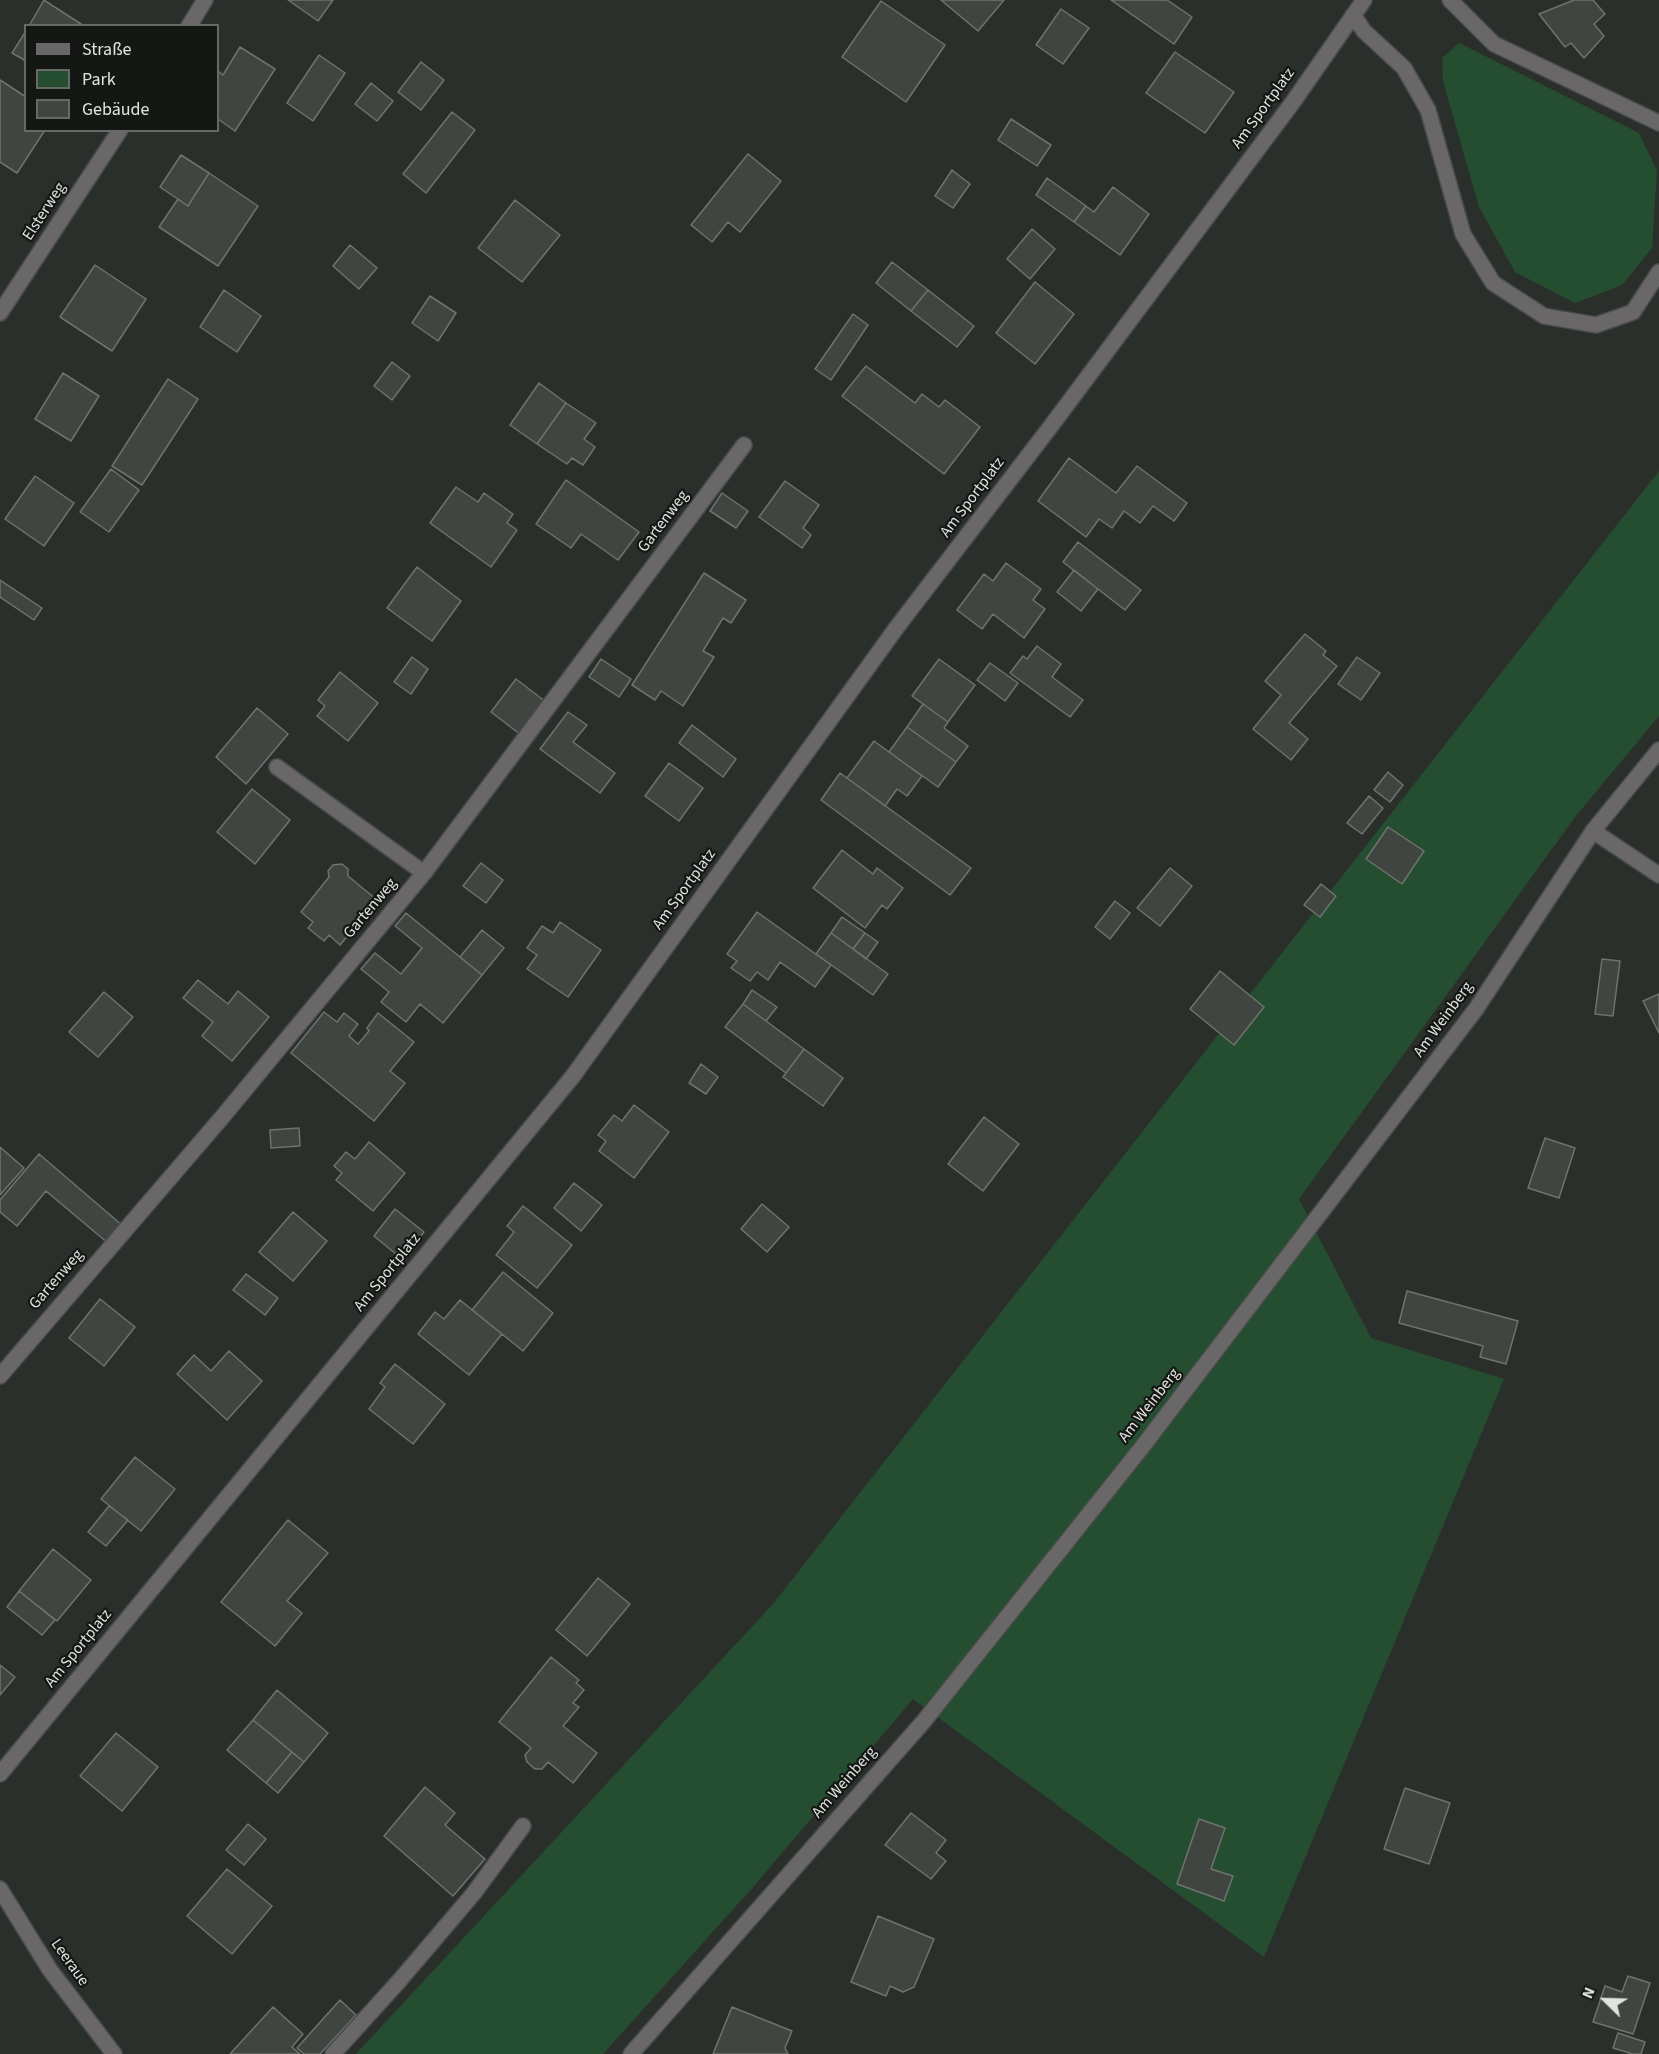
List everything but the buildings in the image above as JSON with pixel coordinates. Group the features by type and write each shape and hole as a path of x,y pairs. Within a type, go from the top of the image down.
{"street":[{"path":"190,24 205,0"},
{"name":"Am Sportplatz","path":"0,1774 573,1077 897,627 1058,417 1271,131 1364,0"},
{"path":"1450,0 1494,44 1658,125"},
{"path":"1353,15 1364,31 1404,68 1428,110 1464,234 1493,283 1544,316 1596,325 1633,312 1659,272"},
{"name":"Elsterweg","path":"0,313 119,132"},
{"name":"Gartenweg","path":"0,1376 231,1106 424,873 744,445"},
{"name":"Am Weinberg","path":"631,2054 924,1721 1143,1446 1476,1009 1593,831 1659,750"},
{"path":"277,767 424,873"},
{"path":"1593,831 1659,875"},
{"path":"333,2054 474,1893 523,1826"},
{"name":"Leeraue","path":"0,1889 50,1970 114,2054"}],"green space":[{"path":"1459,43 1639,133 1657,171 1652,248 1622,285 1575,303 1515,272 1479,207 1443,81 1442,58"},
{"path":"1659,471 1659,716 1575,817 1299,1199 1371,1338 1504,1379 1264,1957 913,1699 753,1887 603,2054 356,2054 773,1604"}]}
